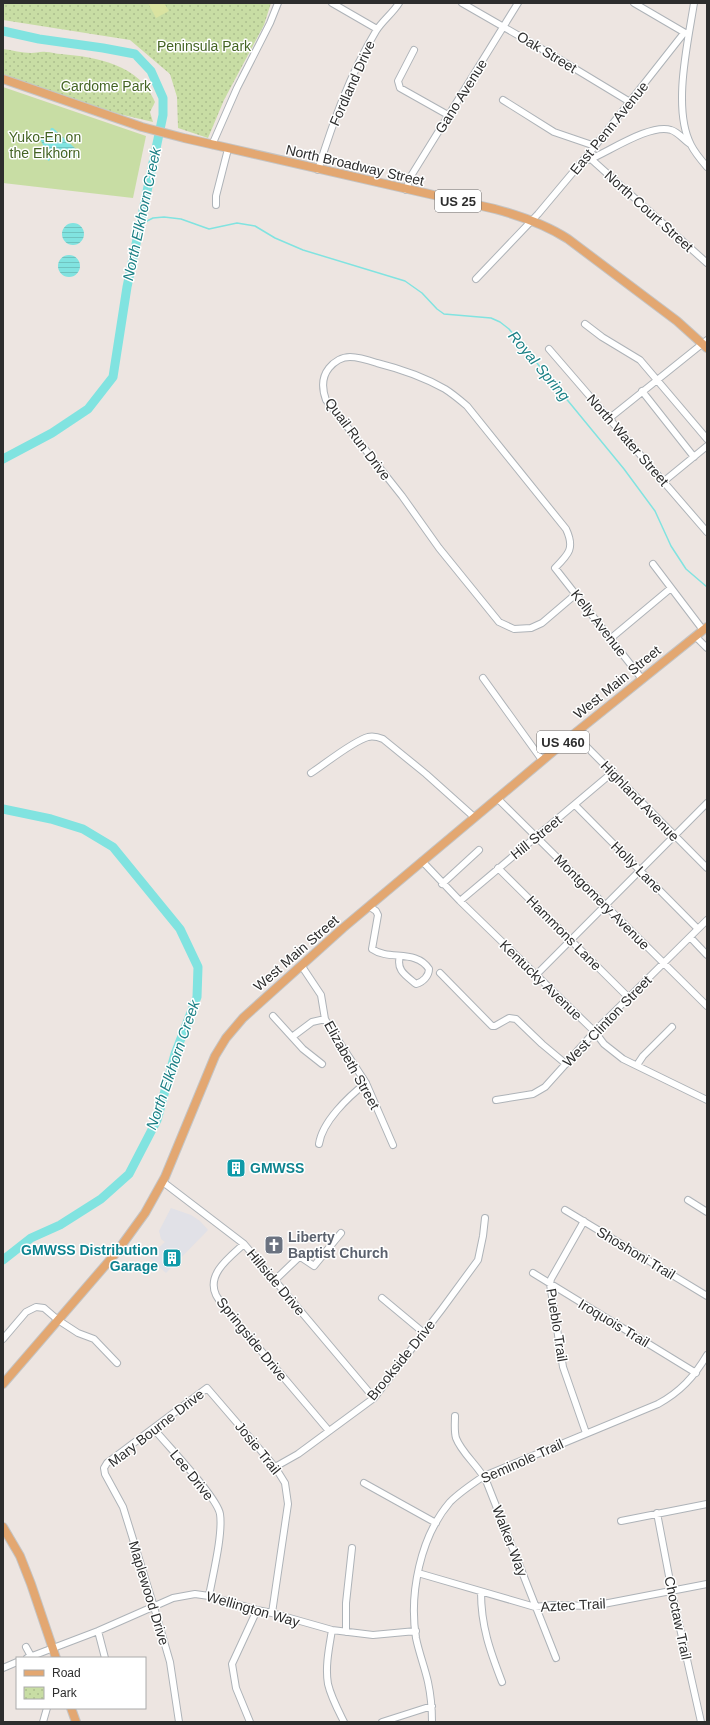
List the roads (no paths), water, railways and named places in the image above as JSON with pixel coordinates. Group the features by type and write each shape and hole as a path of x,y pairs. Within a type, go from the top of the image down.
{"main road":[{"name":"North Broadway Street","path":"3,79 142,127 171,135 318,170 495,209 532,220 552,229 568,239 706,344"},
{"name":"West Main Street","path":"3,1384 127,1240 145,1213 163,1182 206,1076 221,1046 242,1018 301,965 474,817 705,628"},
{"path":"3,1527 20,1556 56,1657"},
{"path":"71,1709 76,1722"}],"street":[{"path":"212,145 237,88 270,23 278,3"},
{"path":"332,3 377,29"},
{"name":"Fordland Drive","path":"318,170 337,112 368,46 377,29 399,3"},
{"name":"Oak Street","path":"462,3 630,102"},
{"name":"Gano Avenue","path":"406,190 411,176 518,3"},
{"path":"634,3 686,34"},
{"path":"690,144 684,125 682,108 686,34 694,3"},
{"name":"East Penn Avenue","path":"476,279 532,220 595,146 686,34"},
{"path":"414,50 398,81 400,88 448,115"},
{"path":"503,100 554,132 595,146"},
{"path":"581,162 591,159 651,131 669,129 684,125"},
{"path":"669,129 674,131 690,144 706,165"},
{"path":"216,205 216,196 228,149"},
{"name":"North Court Street","path":"591,159 707,263"},
{"path":"585,324 609,342 640,360 707,439"},
{"path":"611,417 657,379 706,344"},
{"name":"North Water Street","path":"548,349 606,415 611,417 612,422 707,532"},
{"name":"Quail Run Drive","path":"555,568 566,558 571,547 570,538 566,529 467,406 447,390 424,378 364,359 350,356 335,361 330,366 326,371 322,384 326,400 402,496 439,548 499,622 514,629 531,628 542,622 576,594"},
{"path":"642,391 694,457"},
{"path":"663,482 707,446"},
{"path":"653,564 705,628"},
{"name":"Kelly Avenue","path":"555,568 642,678"},
{"path":"610,639 671,588"},
{"path":"695,636 707,648"},
{"path":"483,678 542,760"},
{"name":"Highland Avenue","path":"574,734 707,868"},
{"path":"311,774 358,741 369,737 377,737 383,739 420,769 474,817"},
{"name":"Hill Street","path":"460,901 575,805 612,772"},
{"name":"Montgomery Avenue","path":"497,798 707,1006"},
{"path":"536,975 675,837 707,803"},
{"name":"Holly Lane","path":"575,805 698,929"},
{"path":"442,884 479,850"},
{"name":"Kentucky Avenue","path":"422,861 442,884 595,1032 604,1044 624,1059 707,1100"},
{"name":"Hammons Lane","path":"498,868 629,998"},
{"path":"370,907 376,911 378,915 372,949 377,953 400,956 415,958 426,964 429,969 429,974 421,982 416,984 399,968 398,963 400,956"},
{"name":"West Clinton Street","path":"496,1100 533,1094 541,1091 595,1032 707,920"},
{"path":"690,937 707,955"},
{"name":"Elizabeth Street","path":"301,965 321,995 325,1019 333,1035 366,1084 393,1145"},
{"path":"440,973 492,1026 495,1026 509,1018 516,1019 566,1064"},
{"path":"273,1016 303,1049 322,1064"},
{"path":"292,1037 312,1022 325,1019"},
{"path":"637,1065 646,1052 672,1027"},
{"path":"319,1144 321,1133 350,1095 366,1084"},
{"name":"Hillside Drive","path":"163,1182 244,1244 374,1398"},
{"path":"688,1200 707,1212"},
{"name":"Shoshoni Trail","path":"566,1210 707,1296"},
{"name":"Brookside Drive","path":"274,1467 298,1454 374,1398 478,1260 485,1218"},
{"name":"Pueblo Trail","path":"584,1221 551,1279 550,1284 563,1367 586,1433"},
{"path":"275,1280 298,1258 302,1258 314,1266 341,1233"},
{"name":"Springside Drive","path":"244,1244 219,1268 214,1276 213,1284 216,1296 328,1431"},
{"name":"Iroquois Trail","path":"533,1274 696,1373"},
{"path":"382,1298 424,1333"},
{"path":"3,1338 26,1312 36,1307 44,1308 58,1320 78,1332 94,1339 117,1363"},
{"name":"Seminole Trail","path":"432,1722 432,1706 428,1683 416,1639 414,1603 418,1573 424,1551 443,1511 459,1494 484,1476 658,1404 672,1396 696,1373 707,1355"},
{"name":"Mary Bourne Drive","path":"104,1468 107,1464 207,1388"},
{"name":"Josie Trail","path":"207,1388 274,1467 285,1483 288,1504 272,1612"},
{"name":"Walker Way","path":"455,1416 454,1430 458,1442 484,1476 556,1658"},
{"name":"Lee Drive","path":"154,1429 207,1492 219,1512 220,1527 209,1596"},
{"name":"Maplewood Drive","path":"104,1468 105,1474 123,1507 154,1607 170,1662 179,1722"},
{"path":"364,1483 436,1523"},
{"path":"621,1521 707,1504"},
{"name":"Choctaw Trail","path":"657,1513 672,1591 701,1722"},
{"path":"346,1632 346,1597 352,1548"},
{"name":"Aztec Trail","path":"418,1573 535,1607 552,1605 593,1606 707,1584"},
{"path":"481,1592 483,1629 489,1650 502,1682"},
{"name":"Wellington Way","path":"30,1657 98,1631 173,1598 195,1594 209,1596 256,1610 272,1612 332,1630 373,1635 416,1631"},
{"path":"250,1722 236,1688 232,1664 256,1610"},
{"path":"332,1630 327,1663 328,1684 344,1722"},
{"path":"98,1631 106,1657"},
{"path":"26,1647 30,1657"},
{"path":"3,1668 16,1662"},
{"path":"382,1722 432,1706"},
{"path":"43,1722 47,1709"}],"water":[{"path":"51,128 53,128 77,150 79,154 76,157 59,153 53,155 49,161 44,158 46,151 40,139 49,133"},
{"path":"73,223 81,226 84,234 81,242 73,245 65,242 62,234 65,226"},
{"path":"69,255 77,258 80,266 77,274 69,277 61,274 58,266 61,258"}],"waterway":[{"name":"North Elkhorn Creek","path":"3,31 39,39 135,54 151,71 163,98 163,115 127,287 113,377 88,409 52,433 3,459"},
{"name":"Royal Spring","path":"139,225 153,218 164,217 181,219 209,229 237,223 255,226 275,238 303,250 405,281 422,293 437,309 444,314 491,318 500,322 509,329 624,469 655,511 671,546 686,569 707,587"},
{"name":"North Elkhorn Creek","path":"3,809 51,819 83,829 113,847 180,929 198,967 197,997 175,1054 157,1120 129,1174 101,1199 60,1225 31,1238 3,1260"}],"place":[{"name":"GMWSS","path":"236,1168"},
{"name":"Liberty Baptist Church","path":"274,1245"},
{"name":"GMWSS Distribution Garage","path":"172,1258"}],"park label":[{"name":"Peninsula Park","path":"204,46"},
{"name":"Cardome Park","path":"106,86"},
{"name":"Yuko-En on the Elkhorn","path":"45,146"}]}
